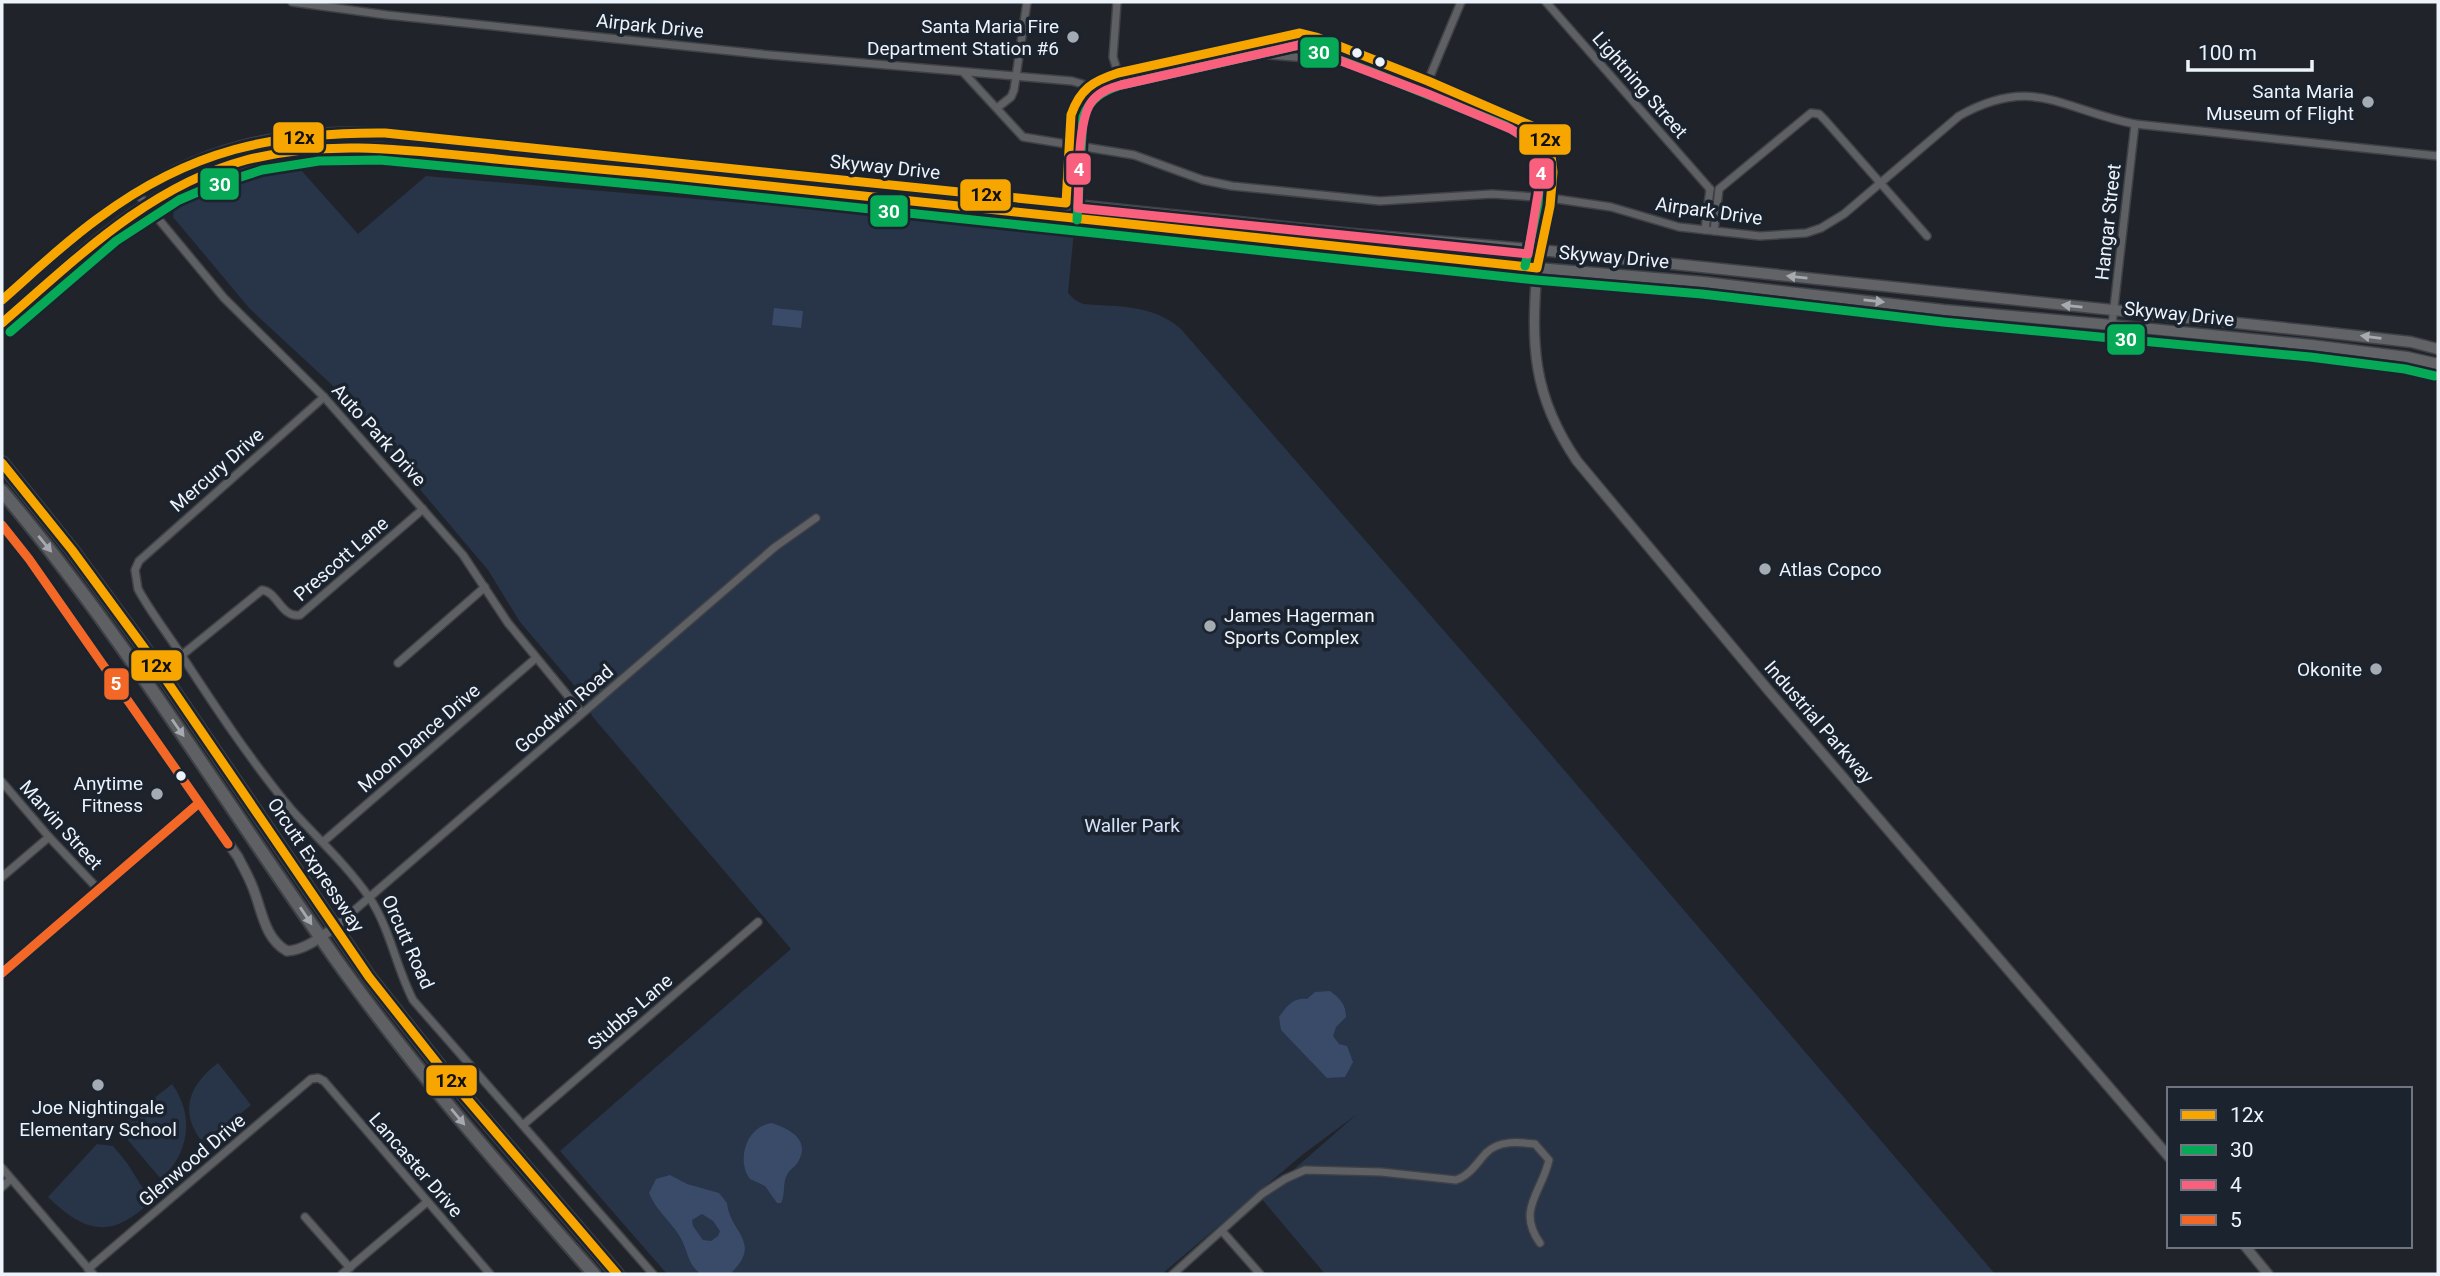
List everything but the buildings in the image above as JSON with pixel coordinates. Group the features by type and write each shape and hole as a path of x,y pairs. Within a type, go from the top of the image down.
{"highway":[{"name":"Orcutt Expressway","path":"2,463 72,550 147,652 369,977 445,1073 617,1274"},
{"name":"Orcutt Expressway","path":"2,491 94,607 320,938 430,1083 594,1274"}],"main road":[{"name":"Skyway Drive","path":"2,300 81,232 136,192 162,177 224,150 276,137 336,131 385,132 1352,234 1540,250 2338,333 2411,342 2438,349"},
{"name":"Skyway Drive","path":"2,323 99,240 146,205 198,178 242,161 279,152 344,146 659,175 1537,268 1703,282 1944,310 2112,324 2407,357 2438,364"}],"street":[{"name":"Airpark Drive","path":"292,2 362,12 770,55 1072,81 1089,86"},
{"path":"997,108 1011,97 1027,2"},
{"path":"1117,2 1113,57 1118,73"},
{"path":"1428,81 1461,2"},
{"name":"Lightning Street","path":"1546,2 1710,188"},
{"path":"1065,219 1071,115 1075,104 1089,86 1097,80 1118,73 1300,33 1428,81 1532,126 1544,136 1554,160 1537,268"},
{"path":"1213,50 1385,64"},
{"name":"Airpark Drive","path":"964,73 1023,138 1134,155 1203,180 1232,186 1380,201 1492,194 1550,198 1611,207 1667,224 1760,236 1806,233 1821,228 1844,214 1959,116 2000,98 2025,95 2049,98 2113,120 2135,124 2438,156"},
{"path":"1714,232 1719,189 1811,113 1819,114 1825,120 1927,236"},
{"name":"Hangar Street","path":"2112,324 2135,124"},
{"path":"1705,230 1710,188 1719,189"},
{"name":"Auto Park Drive","path":"136,192 224,298 324,397 463,555 508,623 582,713"},
{"name":"Industrial Parkway","path":"1537,268 1533,313 1536,364 1551,417 1559,435 1577,461 1769,691 2167,1155"},
{"name":"Mercury Drive","path":"135,570 139,561 152,547 324,397"},
{"name":"Prescott Lane","path":"182,655 262,590 270,591 288,613 300,615 423,509"},
{"name":"Goodwin Road","path":"335,927 775,548 816,518"},
{"path":"2,525 29,559 238,857 253,887 268,932 276,942 287,951 295,950 335,927"},
{"name":"Orcutt Road","path":"135,570 136,582 143,598 263,774 349,870 370,899 381,919 401,977 413,1000 653,1274"},
{"path":"398,663 485,587"},
{"name":"Moon Dance Drive","path":"323,842 536,658"},
{"name":"Marvin Street","path":"2,782 98,889"},
{"path":"2,973 199,803"},
{"path":"2,877 49,837"},
{"name":"Stubbs Lane","path":"523,1125 758,922"},
{"name":"Lancaster Drive","path":"318,1078 324,1081 490,1274"},
{"name":"Glenwood Drive","path":"91,1271 311,1079 318,1078"},
{"path":"1174,1274 1262,1194 1305,1170 1381,1172 1456,1180 1475,1168 1486,1152 1497,1145 1516,1142 1535,1144 1549,1160 1530,1211 1529,1221 1540,1243"},
{"path":"2,1168 91,1271"},
{"path":"2,1187 11,1179"},
{"path":"342,1274 427,1202"},
{"path":"305,1217 350,1268"},
{"path":"1222,1231 1260,1274"},
{"path":"2247,1248 2268,1274"}],"green space":[{"name":"Waller Park","path":"292,160 358,234 426,176 1074,231 1068,293 1083,304 1146,311 1169,320 1180,328 1500,695 1995,1274 1325,1274 1261,1198 1356,1115 1302,1155 1162,1274 667,1274 560,1151 791,949 592,716 585,698 520,622 488,570 331,384 250,309 173,217 175,198 233,173"},
{"path":"218,1063 251,1105 204,1144 191,1121 190,1100 200,1081"},
{"path":"172,1084 184,1109 186,1134 178,1158 161,1179 121,1132 122,1124"},
{"path":"97,1144 113,1146 151,1201 124,1222 111,1226 87,1225 75,1219 48,1197"}],"shaded area":[{"path":"774,308 803,311 801,328 772,325"},
{"path":"1330,991 1342,1002 1346,1013 1333,1036 1339,1044 1347,1046 1353,1062 1345,1077 1327,1078 1281,1030 1279,1017 1291,1003 1298,999 1307,999 1315,992"},
{"path":"772,1123 797,1136 802,1147 798,1162 786,1178 781,1203 777,1203 765,1186 750,1179 744,1163 750,1137 756,1130"},
{"path":"670,1175 687,1184 719,1193 727,1203 729,1213 745,1245 740,1262 731,1273 701,1274 696,1270 679,1235 649,1193 656,1179","holes":["702,1214 713,1221 720,1231 718,1236 711,1241 703,1240 692,1220"]}],"transit line":[{"name":"12x","path":"2,300 87,227 167,175 235,149 306,136 385,133 1066,203 1071,115 1088,87 1118,73 1300,33 1428,81 1532,126 1550,147 1553,172 1550,206 1537,268 448,154 362,148 303,150 246,160 177,187 115,227 2,323"},
{"name":"30","path":"1077,220 1083,117 1098,96 1121,85 1299,45 1506,126 1532,142 1541,159 1538,204 1525,266"},
{"name":"4","path":"1299,45 1428,94 1511,129 1531,142 1539,153 1542,170 1528,254 1078,208 1081,135 1088,108 1099,94 1121,85 1299,45"},
{"name":"30","path":"10,332 116,241 179,200 262,170 319,161 380,160 672,188 1536,280 1702,294 1943,322 2310,357 2405,369 2435,376"},
{"name":"12x","path":"2,463 72,550 147,652 369,977 445,1073 617,1274"},
{"name":"5","path":"2,525 29,559 228,844"},
{"name":"5","path":"2,973 199,803"}],"place":[{"name":"Santa Maria Fire Department Station #6","path":"1073,37"},
{"name":"Santa Maria Museum of Flight","path":"2368,102"},
{"name":"Atlas Copco","path":"1765,569"},
{"name":"James Hagerman Sports Complex","path":"1210,626"},
{"name":"Okonite","path":"2376,669"},
{"name":"Anytime Fitness","path":"157,794"},
{"name":"Joe Nightingale Elementary School","path":"98,1085"}]}
